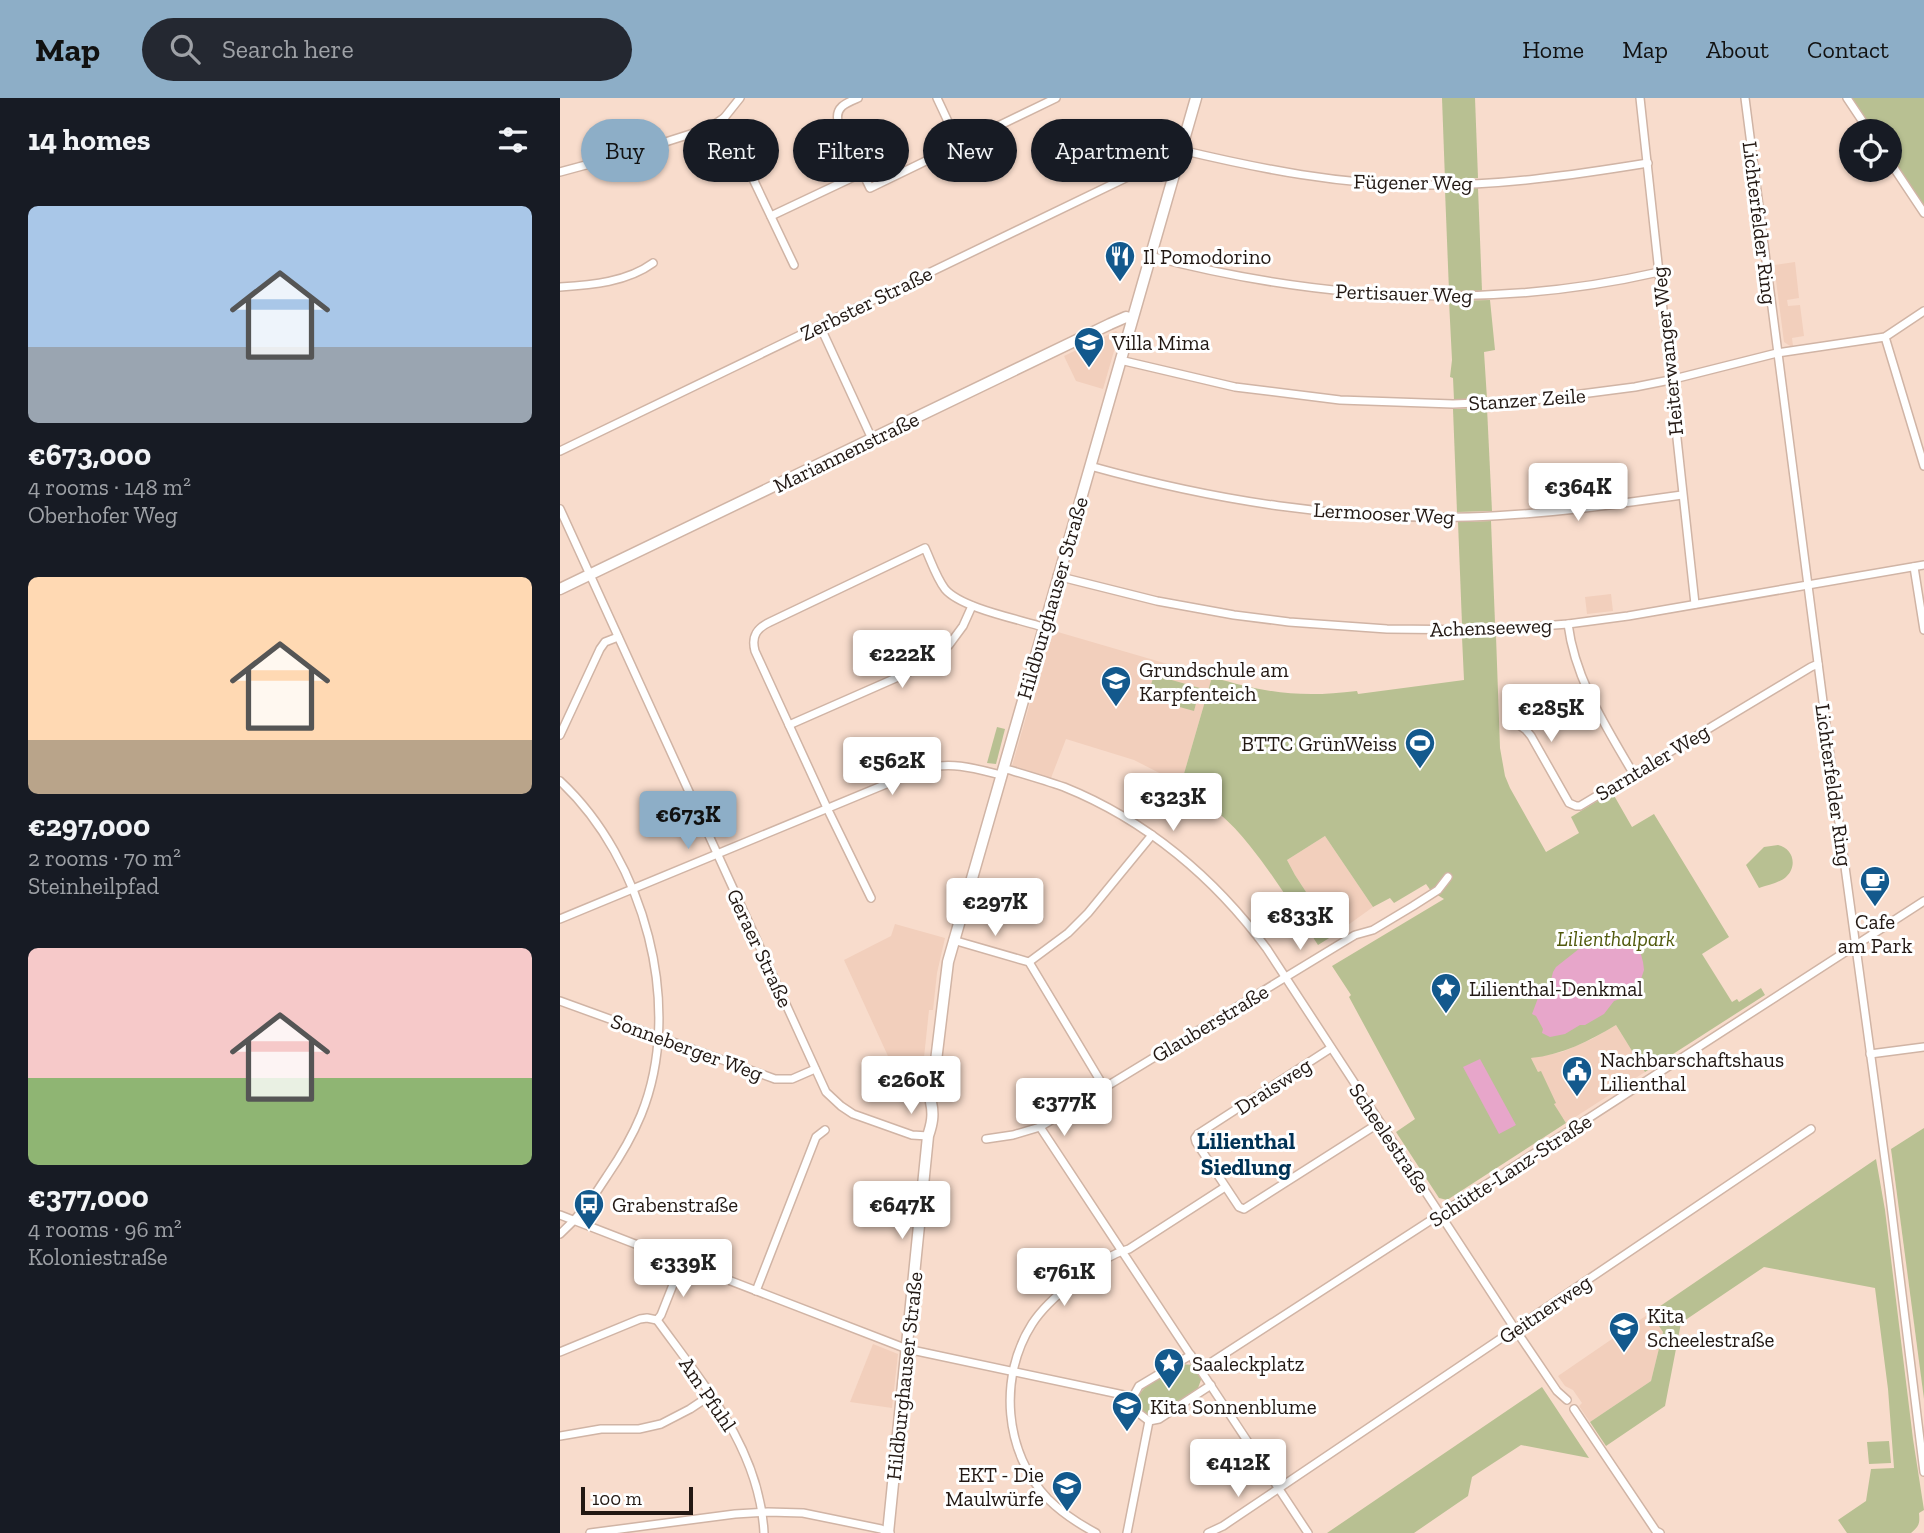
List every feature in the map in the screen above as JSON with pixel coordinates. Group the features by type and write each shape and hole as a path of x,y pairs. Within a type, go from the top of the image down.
{"main road":[{"name":"Hildburghauser Straße","path":"1190,119 1196,98"},
{"name":"Hildburghauser Straße","path":"888,1533 928,1136 933,1117 932,1102 945,976 953,940 1171,182"},
{"name":"Mariannenstraße","path":"560,589 1110,324 1126,317 1132,319"}],"street":[{"path":"560,172 635,152 712,126 724,118 740,98"},
{"path":"838,119 840,108 858,98"},
{"path":"937,98 947,119"},
{"path":"1013,119 1056,98"},
{"name":"Heiterwanger Weg","path":"1640,98 1695,604"},
{"name":"Lichterfelder Ring","path":"1745,98 1924,1472"},
{"path":"1847,98 1861,119"},
{"path":"724,118 794,265"},
{"name":"Fügener Weg","path":"1193,152 1305,176 1424,186 1561,176 1647,163"},
{"path":"1902,180 1924,213"},
{"path":"771,216 843,182"},
{"path":"867,182 870,188 883,182"},
{"name":"Zerbster Straße","path":"560,451 1117,182"},
{"name":"Pertisauer Weg","path":"1150,256 1267,282 1336,292 1390,295 1518,293 1578,287 1659,272"},
{"path":"560,287 627,277 641,272 653,263"},
{"name":"Stanzer Zeile","path":"1120,360 1235,387 1340,400 1472,404 1527,401 1596,393 1670,380 1777,353 1885,337 1924,310"},
{"path":"820,326 872,439"},
{"path":"1885,337 1924,466"},
{"name":"Lermooser Weg","path":"1090,466 1207,495 1315,511 1381,515 1471,517 1579,509 1682,495"},
{"name":"Geraer Straße","path":"560,509 826,1092 841,1107 853,1114 912,1135 928,1136"},
{"path":"870,898 754,645 754,636 758,629 925,548 946,590 953,596 972,606 1043,627"},
{"name":"Achenseeweg","path":"1057,576 1157,601 1234,615 1316,625 1462,631 1568,624 1628,616 1924,565"},
{"path":"1914,566 1924,630"},
{"path":"789,724 929,661 949,645 963,626 972,606"},
{"path":"1568,624 1573,652 1586,690 1633,773"},
{"path":"560,735 600,649 605,642 618,637"},
{"name":"Sarntaler Weg","path":"1516,723 1531,736 1566,799 1572,805 1580,806 1818,664"},
{"name":"Scheelestraße","path":"560,919 925,768 961,765 1045,781 1076,793 1120,815 1187,861 1221,893 1254,931 1515,1329 1557,1391 1567,1400"},
{"path":"560,780 574,794 614,850 633,889 647,929 657,982 657,1037 653,1071 641,1114 622,1153 601,1186 574,1221 560,1234"},
{"path":"1029,962 1068,933 1088,913 1152,835"},
{"path":"1285,978 1355,935 1373,930 1413,906 1438,890 1448,877"},
{"name":"Schütte-Lanz-Straße","path":"1201,1369 1924,901"},
{"path":"953,940 1029,962 1104,1087"},
{"name":"Glauberstraße","path":"986,1139 1040,1127 1285,978"},
{"name":"Sonneberger Weg","path":"560,1001 775,1079 792,1079 815,1069"},
{"path":"1870,1054 1924,1047"},
{"name":"Draisweg","path":"1331,1048 1198,1134 1196,1142 1239,1207 1244,1209 1379,1123"},
{"path":"1040,1127 1308,1533"},
{"name":"Geitnerweg","path":"1208,1533 1223,1527 1811,1129"},
{"path":"756,1291 816,1137 824,1130"},
{"path":"1096,1533 1066,1514 1049,1499 1026,1467 1016,1442 1010,1398 1018,1351 1032,1324 1048,1303 1079,1278 1115,1253 1129,1249 1225,1187"},
{"path":"560,1216 907,1349 1133,1397"},
{"path":"560,1352 640,1320 657,1320 682,1262"},
{"name":"Am Pfuhl","path":"657,1320 711,1395 745,1453 763,1512 764,1533"},
{"path":"1191,1355 1139,1386 1133,1397 1136,1411 1149,1421 1159,1419 1211,1385"},
{"path":"560,1436 601,1429 639,1429 661,1424 711,1395"},
{"path":"1573,1409 1656,1531 1660,1533"},
{"path":"1127,1533 1149,1421"},
{"path":"590,1533 763,1512 803,1513 888,1533"}],"shaded area":[{"path":"1795,262 1799,298 1787,300 1788,306 1800,305 1804,336 1792,338 1793,346 1790,346 1784,342 1774,265"},
{"name":"Villa Mima","path":"1116,331 1119,334 1103,389 1076,381 1064,356"},
{"path":"1611,594 1613,611 1587,614 1585,597"},
{"name":"Grundschule am Karpfenteich","path":"1051,630 1212,677 1181,784 1134,760 1066,739 1051,778 1012,766"},
{"path":"1325,836 1373,907 1334,935 1287,860"},
{"path":"895,924 945,938 937,973 933,1010 929,1010 923,1067 912,1067 912,1073 898,1078 844,960 891,936"},
{"path":"1611,937 1639,947 1644,970 1641,979 1628,987 1604,1014 1585,1025 1550,1037 1542,1033 1543,1029 1532,1014 1541,990 1550,984 1556,967 1589,941"},
{"name":"Nachbarschaftshaus Lilienthal","path":"1616,1025 1645,1072 1566,1123 1531,1058 1562,1052"},
{"path":"1480,1059 1516,1125 1499,1134 1463,1067"},
{"name":"Kita Scheelestraße","path":"1650,1313 1663,1332 1651,1381 1590,1422 1579,1406 1582,1403 1573,1390 1565,1386 1558,1376"},
{"path":"873,1344 898,1354 892,1408 850,1402"}],"green space":[{"path":"1442,98 1475,98 1478,178 1445,180"},
{"path":"1852,98 1924,98 1924,206 1902,173 1902,119 1866,119"},
{"path":"1478,188 1482,291 1449,291 1445,190"},
{"path":"1490,300 1495,350 1484,352 1487,399 1454,400 1453,378 1450,377 1452,360 1449,301"},
{"path":"1487,408 1492,511 1457,512 1453,409"},
{"path":"1491,521 1495,623 1462,624 1458,522"},
{"name":"Lilienthalpark","path":"1496,636 1500,748 1505,776 1546,852 1579,833 1571,817 1612,792 1632,827 1654,814 1729,937 1702,954 1732,1002 1737,999 1739,1002 1761,988 1765,995 1645,1072 1616,1025 1575,1046 1554,1054 1531,1058 1538,1072 1541,1071 1556,1103 1554,1104 1566,1123 1447,1200 1439,1198 1396,1132 1415,1119 1349,997 1351,995 1332,966 1444,899 1431,891 1426,884 1394,903 1390,898 1373,907 1325,836 1287,860 1334,935 1318,945 1277,882 1243,837 1218,812 1181,784 1212,677 1249,687 1300,694 1357,691 1358,694 1464,680 1462,637"},
{"path":"1154,675 1200,688 1194,711 1147,698"},
{"path":"997,727 1005,729 996,764 987,763"},
{"path":"1778,845 1787,850 1792,858 1790,873 1773,884 1759,888 1746,865 1764,847"},
{"path":"1924,1128 1924,1399 1891,1149"},
{"path":"1876,1159 1924,1510 1919,1513 1916,1528 1911,1533 1847,1533 1838,1520 1866,1501 1871,1469 1894,1468 1888,1389 1875,1288 1764,1267 1681,1323 1665,1406 1606,1446 1590,1422 1651,1381 1663,1332 1650,1313"},
{"path":"1180,1364 1194,1365 1202,1377 1197,1391 1157,1416 1145,1414 1138,1404 1143,1390"},
{"path":"1542,1387 1589,1458 1521,1445 1472,1477 1468,1496 1414,1533 1327,1533"},
{"path":"1889,1441 1891,1463 1869,1464 1867,1442"}],"place":[{"name":"Il Pomodorino","path":"1120,283"},
{"name":"Villa Mima","path":"1089,369"},
{"name":"Grundschule am Karpfenteich","path":"1116,708"},
{"name":"BTTC GrünWeiss","path":"1420,770"},
{"name":"Cafe am Park","path":"1875,908"},
{"name":"Lilienthal-Denkmal","path":"1446,1015"},
{"name":"Nachbarschaftshaus Lilienthal","path":"1577,1098"},
{"name":"Grabenstraße","path":"589,1231"},
{"name":"Kita Scheelestraße","path":"1624,1354"},
{"name":"Saaleckplatz","path":"1169,1390"},
{"name":"Kita Sonnenblume","path":"1127,1433"},
{"name":"EKT - Die Maulwürfe","path":"1067,1513"}],"district":[{"name":"Lilienthal Siedlung","path":"1246,1154"}]}
